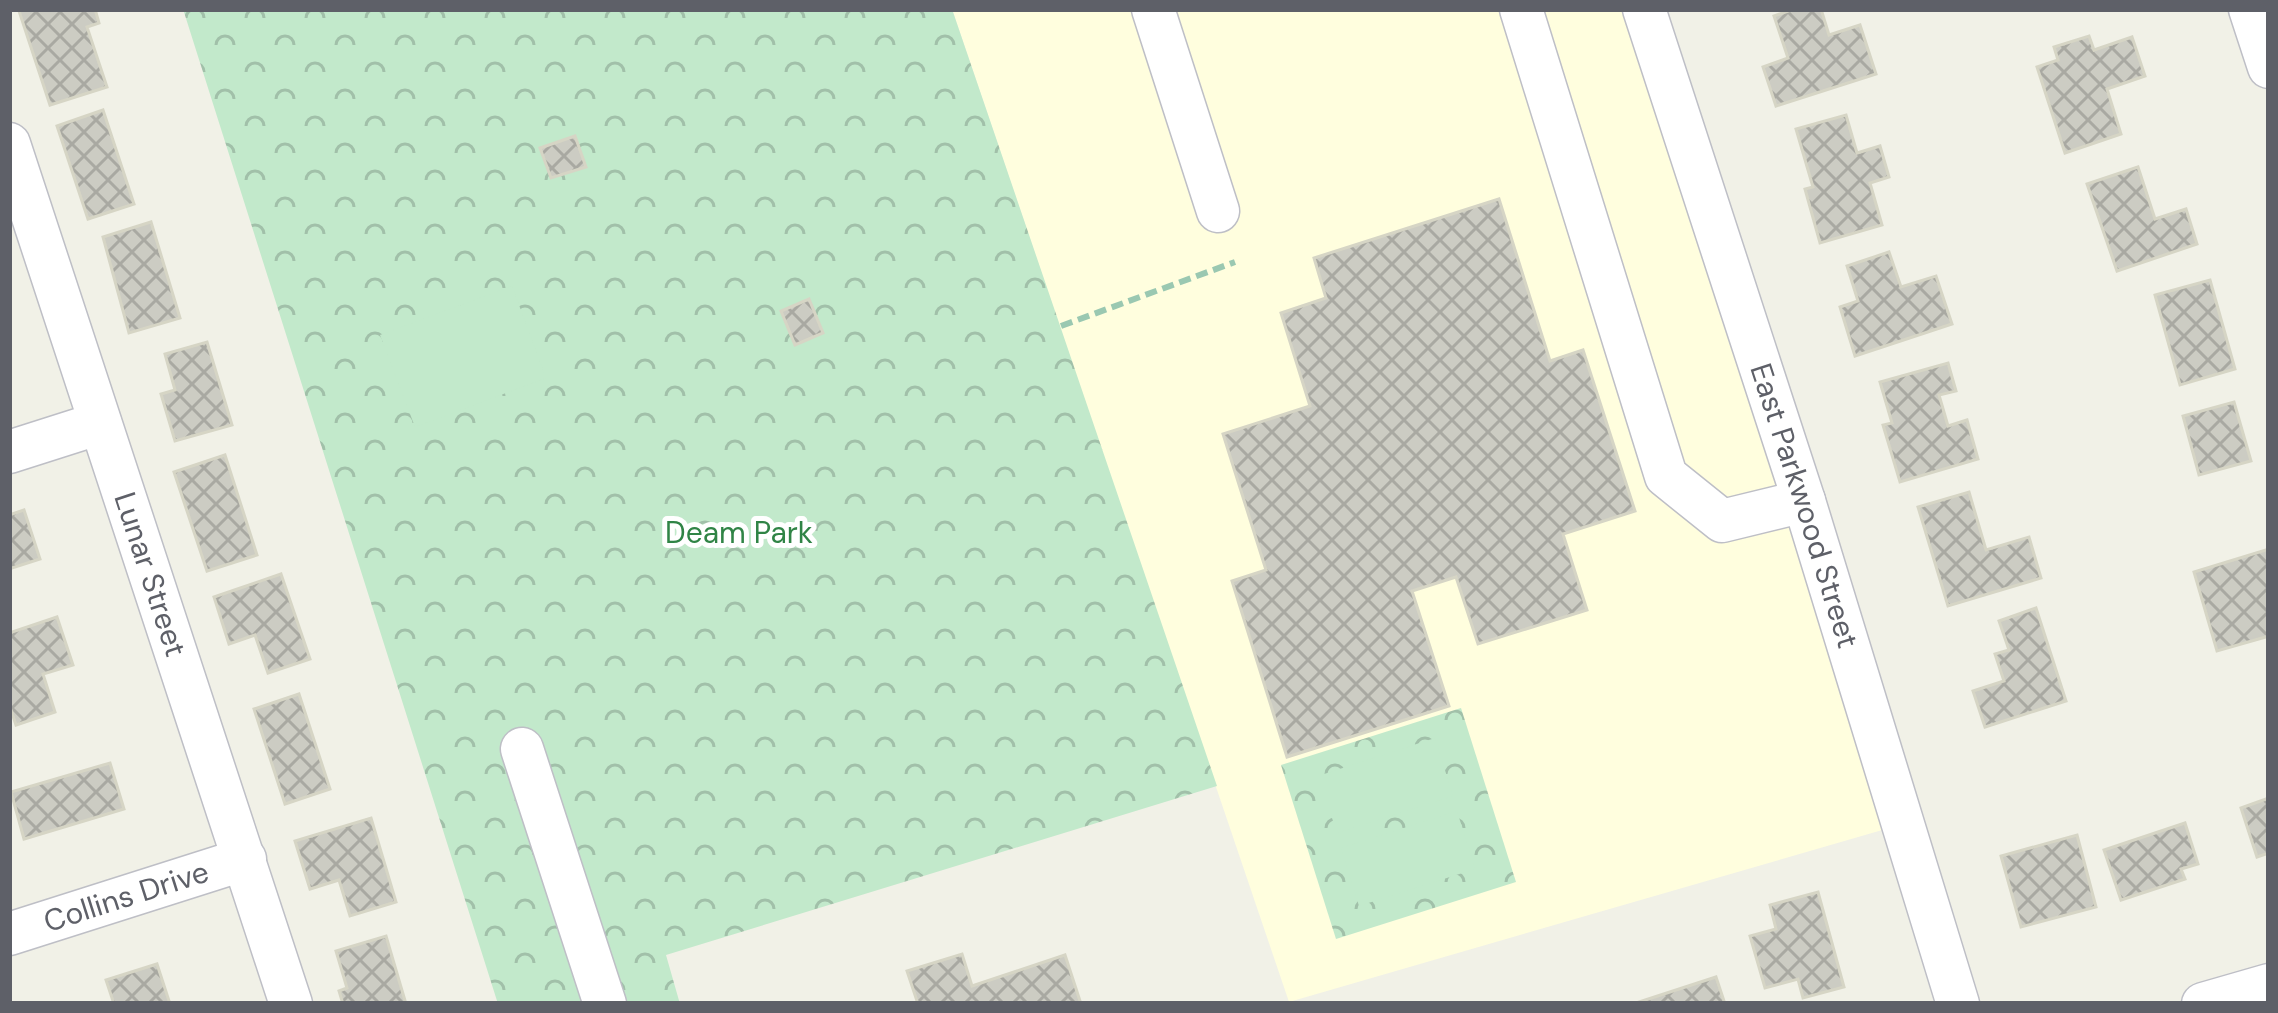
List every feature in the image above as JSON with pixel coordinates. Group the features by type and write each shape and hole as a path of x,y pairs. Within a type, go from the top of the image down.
{"street":[{"path":"1153,9 1218,211"},
{"path":"1520,9 1666,476 1723,521 1804,501"},
{"name":"East Parkwood Street","path":"1644,9 1804,501 1958,1004"},
{"path":"2250,9 2269,67"},
{"name":"Lunar Street","path":"9,144 290,1004"},
{"path":"9,452 100,423"},
{"path":"522,749 604,1004"},
{"name":"Collins Drive","path":"9,934 245,859"},
{"path":"2203,1004 2269,985"}],"path":[{"path":"1061,326 1234,262"}],"shaded area":[{"path":"952,9 1644,9 1903,824 1289,1002"}],"green space":[{"name":"Deam Park","path":"183,9 952,9 1217,786 666,955 680,1004 498,1004"},
{"path":"512,286 546,378 415,427 380,335"},
{"path":"1461,708 1516,882 1336,939 1281,765"},
{"path":"1435,738 1453,796 1337,833 1318,776"},
{"path":"1457,811 1475,869 1359,906 1341,848"}],"building":[{"path":"95,9 99,23 87,27 107,87 50,105 19,11"},
{"path":"1794,9 1821,9 1829,35 1860,25 1876,74 1776,106 1763,67 1788,58 1774,16"},
{"path":"2089,36 2094,50 2132,37 2145,76 2107,89 2121,134 2065,153 2037,67 2058,60 2054,47"},
{"path":"103,110 134,204 88,219 57,126"},
{"path":"1846,115 1857,153 1880,146 1889,177 1870,183 1882,225 1820,243 1805,189 1813,187 1796,129"},
{"path":"575,136 586,167 551,178 540,148"},
{"path":"2138,167 2155,219 2186,209 2197,244 2117,271 2087,184"},
{"path":"1499,199 1550,361 1583,350 1635,511 1563,534 1587,610 1478,644 1456,577 1412,591 1449,706 1287,757 1232,581 1266,570 1223,434 1310,406 1281,313 1326,298 1314,258"},
{"path":"151,222 180,318 129,333 103,237"},
{"path":"1889,252 1901,287 1936,276 1952,324 1855,356 1840,307 1858,301 1847,266"},
{"path":"2210,280 2235,369 2180,385 2155,295"},
{"path":"809,299 823,333 795,345 781,311"},
{"path":"207,342 232,425 175,441 161,394 175,390 165,354"},
{"path":"1948,363 1956,391 1939,395 1948,426 1967,420 1978,459 1900,482 1883,425 1892,423 1880,382"},
{"path":"2234,402 2251,461 2199,475 2183,416"},
{"path":"225,455 257,555 207,571 174,472"},
{"path":"1969,492 1986,550 2029,537 2041,578 1948,606 1918,507"},
{"path":"24,510 40,559 9,569 9,515"},
{"path":"2269,549 2269,636 2217,651 2194,572"},
{"path":"281,574 310,659 268,673 255,635 229,644 214,597"},
{"path":"2036,608 2066,701 1985,727 1973,691 2004,681 1995,654 2009,650 1999,621"},
{"path":"57,617 73,665 43,674 55,712 16,725 9,704 9,633"},
{"path":"299,694 330,789 285,804 254,709"},
{"path":"110,763 124,809 24,839 11,792"},
{"path":"2269,798 2269,853 2257,857 2241,808"},
{"path":"371,818 396,902 350,916 339,880 310,889 295,841"},
{"path":"2185,823 2198,864 2181,869 2185,879 2121,900 2104,850"},
{"path":"2077,835 2096,907 2021,927 2001,856"},
{"path":"1818,892 1844,987 1803,998 1798,979 1765,988 1750,936 1776,929 1770,905"},
{"path":"386,936 406,1004 343,1004 339,991 347,988 336,951"},
{"path":"962,954 972,986 1065,955 1081,1004 918,1004 907,971"},
{"path":"157,964 170,1004 114,1004 106,980"},
{"path":"1716,977 1725,1004 1633,1004"}]}
